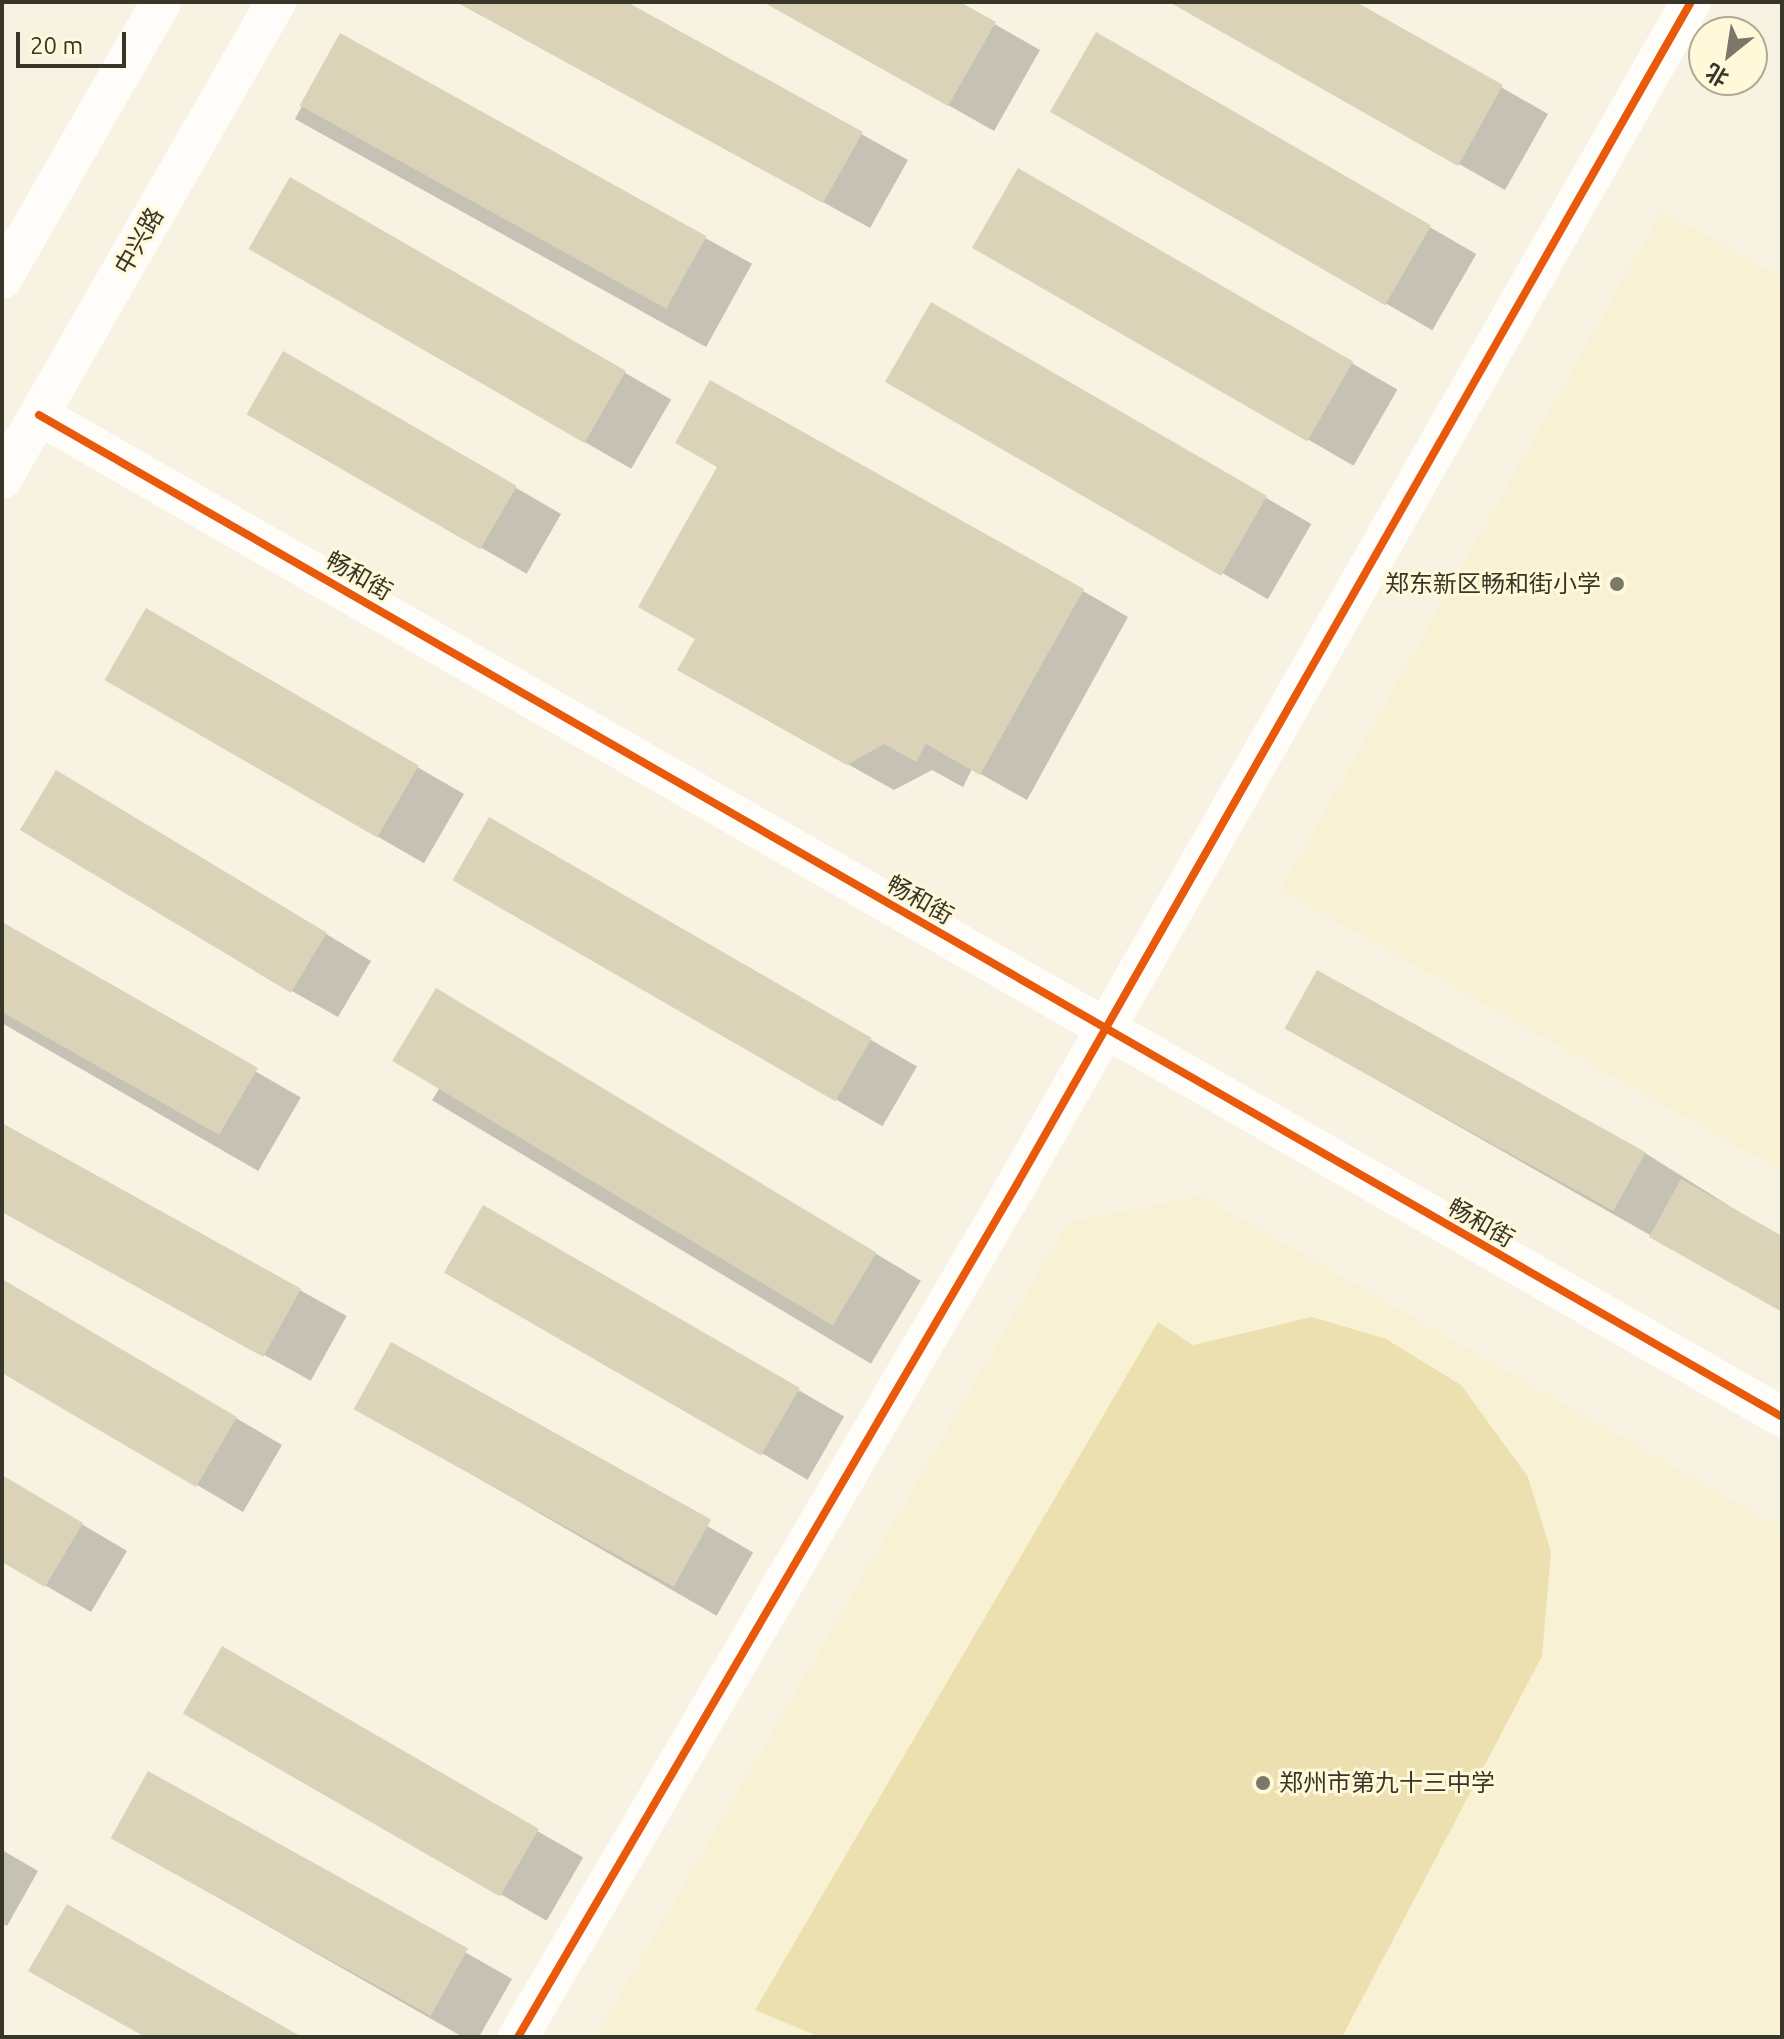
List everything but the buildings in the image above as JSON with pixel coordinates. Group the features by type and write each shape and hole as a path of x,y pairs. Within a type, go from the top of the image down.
{"street":[{"path":"2,279 161,2"},
{"name":"中兴路","path":"2,479 276,2"},
{"path":"518,2037 1105,1030 1691,2"},
{"name":"畅和街","path":"39,415 1782,1417"}],"shaded area":[{"name":"郑东新区畅和街小学","path":"1662,211 1782,278 1782,1171 1281,890"},
{"name":"郑州市第九十三中学","path":"1201,1196 1782,1529 1782,2037 596,2037 1068,1222"},
{"path":"1312,1317 1386,1339 1461,1385 1528,1477 1551,1552 1542,1656 1342,2037 820,2037 755,2010 1158,1322 1193,1345"}],"cycle path":[{"path":"518,2037 1017,1184 1691,2"},
{"path":"39,415 1782,1417"}],"place":[{"name":"郑东新区畅和街小学","path":"1617,584"},
{"name":"郑州市第九十三中学","path":"1263,1783"}]}
